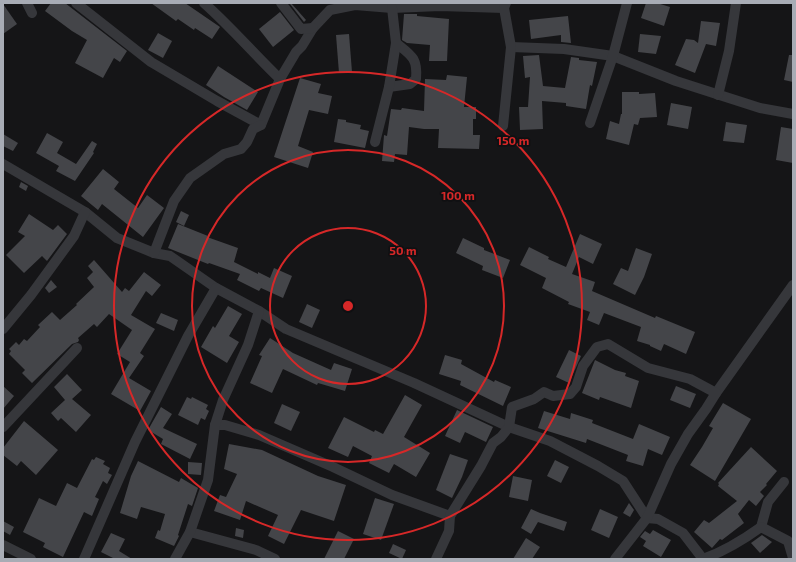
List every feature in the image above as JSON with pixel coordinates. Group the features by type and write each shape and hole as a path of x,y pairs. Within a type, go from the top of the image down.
{"street":[{"path":"27,3 32,12"},
{"path":"76,3 151,62 261,125"},
{"path":"204,3 229,26 258,58 280,79"},
{"path":"281,3 301,29 313,28"},
{"path":"590,123 613,56 627,3"},
{"path":"718,95 730,51 736,3"},
{"path":"154,253 174,201 190,178 224,154 241,149 247,142 253,129 261,125 280,79 296,52 302,46 313,28 330,10 355,5 392,8 440,5 505,6 511,46 503,126"},
{"path":"375,142 389,87 396,43 392,8"},
{"path":"389,87 410,84 416,79 417,68 414,58 396,43"},
{"path":"511,46 564,49 613,56 676,81 718,95 760,108 793,114"},
{"path":"3,164 85,212 117,238 154,253 170,256 216,288 259,311 286,329 509,427 550,441 623,481 647,518"},
{"path":"3,329 31,295 74,236 85,212"},
{"path":"615,559 647,518 671,464 688,434 793,285"},
{"path":"84,559 134,442 188,336 216,288"},
{"path":"175,559 190,532 208,480 215,425 223,400 248,345 259,311"},
{"path":"436,559 448,531 450,516 481,466 493,443 501,437 509,427 512,407 534,399 544,392 553,396 570,394 576,387 583,366 597,347 608,344 648,368 690,379 716,393"},
{"path":"3,427 77,348"},
{"path":"215,425 225,425 258,435 333,467 392,495 450,516"},
{"path":"647,518 658,519 683,533 703,559 720,553 761,527 768,502 784,482"},
{"path":"761,527 788,541 793,558"},
{"path":"190,532 256,550 275,559"},
{"path":"3,545 31,559"}],"building":[{"path":"51,3 65,3 127,51 120,62 114,58 103,78 75,63 87,40 45,11"},
{"path":"151,3 185,3 220,27 212,39 195,28 194,30 178,19 176,21"},
{"path":"291,3 306,20 304,22 290,4"},
{"path":"646,3 657,3 670,7 664,26 641,18"},
{"path":"3,4 17,24 3,34"},
{"path":"280,12 294,30 273,47 259,29"},
{"path":"404,14 417,14 417,16 449,19 447,61 429,61 430,45 407,43 402,40"},
{"path":"568,16 571,43 561,42 561,35 531,39 529,20"},
{"path":"701,21 720,23 716,46 706,44 695,73 675,65 686,39 694,40 698,43"},
{"path":"158,33 172,41 163,58 148,50"},
{"path":"349,34 352,72 339,73 336,35"},
{"path":"640,34 661,36 656,54 638,52"},
{"path":"539,55 543,86 565,88 571,57 579,58 579,60 597,62 592,86 590,85 586,109 566,106 566,103 542,101 543,129 520,130 519,107 528,107 530,77 525,78 523,56"},
{"path":"789,55 793,55 793,82 784,80"},
{"path":"218,66 258,92 247,110 206,85"},
{"path":"447,75 467,77 464,107 476,107 476,119 473,119 473,135 480,135 479,149 438,148 439,129 409,127 407,155 395,154 394,162 382,161 384,135 387,136 391,109 401,110 402,108 424,111 425,79 446,80"},
{"path":"300,78 321,84 318,93 332,96 328,114 309,110 298,146 313,152 308,168 274,157"},
{"path":"622,92 639,92 639,94 655,93 657,117 640,118 638,125 634,124 629,145 606,139 610,121 619,124 622,114"},
{"path":"671,103 692,107 688,129 667,125"},
{"path":"338,119 361,125 360,129 369,131 365,148 334,142"},
{"path":"726,122 747,125 744,143 723,141"},
{"path":"781,127 793,129 793,163 776,160"},
{"path":"47,133 63,142 57,153 76,164 92,141 97,144 93,152 94,153 75,181 56,171 59,166 36,153"},
{"path":"3,134 18,143 13,151 3,146"},
{"path":"103,169 119,182 114,189 138,208 147,195 164,208 143,237 102,204 98,210 81,196"},
{"path":"21,182 28,186 26,191 19,187"},
{"path":"181,211 189,215 184,226 176,222"},
{"path":"29,214 53,230 58,225 67,234 47,261 42,256 24,273 6,255 25,236 18,232"},
{"path":"178,224 208,236 207,237 238,248 234,262 258,274 258,272 270,278 274,268 292,276 283,298 261,288 259,291 237,280 240,274 209,263 208,264 168,248"},
{"path":"580,234 602,244 593,264 579,257 572,274 595,282 592,291 655,318 656,316 695,332 686,354 664,344 661,351 650,345 637,341 641,327 604,313 599,325 587,320 590,312 568,304 569,302 542,288 546,278 520,265 529,247 549,257 548,259 566,267"},
{"path":"463,238 484,248 484,250 510,260 503,278 482,270 483,266 456,253"},
{"path":"636,248 652,254 644,277 635,295 613,284 621,268 628,271"},
{"path":"94,260 122,292 125,288 129,291 144,272 161,285 152,296 146,291 131,315 155,329 140,353 144,356 129,378 151,391 140,411 111,394 130,362 117,354 132,330 109,314 97,327 94,324 78,338 78,342 72,344 32,383 22,373 25,370 9,354 11,351 9,349 16,342 19,345 24,339 27,341 40,327 38,325 52,312 60,320 94,287 87,278 93,272 88,266"},
{"path":"51,280 57,287 49,293 45,288"},
{"path":"307,304 320,310 312,328 299,322"},
{"path":"228,306 242,314 229,336 239,342 227,363 201,347 213,326 215,328"},
{"path":"161,313 178,320 174,331 156,323"},
{"path":"270,338 293,353 331,370 334,363 352,369 345,391 318,383 317,385 283,369 272,393 250,383 262,356 259,355"},
{"path":"569,350 581,356 569,383 556,377"},
{"path":"445,355 462,360 461,364 494,382 495,380 511,387 503,406 460,385 461,381 439,374"},
{"path":"595,360 615,370 626,373 625,376 639,381 631,408 600,397 599,400 582,393"},
{"path":"67,374 82,390 72,399 91,415 76,432 61,418 58,421 51,413 65,400 54,387"},
{"path":"3,386 14,396 3,409"},
{"path":"676,386 696,394 690,408 670,400"},
{"path":"405,395 422,405 404,437 430,453 416,477 394,464 389,473 369,463 372,456 353,446 348,457 328,448 344,417 374,432 375,430 383,434"},
{"path":"187,397 191,399 192,397 208,405 206,409 209,411 205,420 201,418 198,425 178,415"},
{"path":"723,403 751,419 715,481 690,465 713,428 709,426"},
{"path":"282,404 300,412 291,431 274,423"},
{"path":"161,407 172,414 163,428 197,444 190,459 161,444 163,439 148,430"},
{"path":"457,410 493,427 486,442 465,432 460,443 445,436"},
{"path":"544,411 570,419 571,413 593,420 592,423 633,439 639,424 670,437 662,455 648,449 643,466 626,461 628,455 587,439 586,443 538,428"},
{"path":"24,421 58,450 36,475 21,461 17,466 3,455 3,448"},
{"path":"229,444 262,450 318,476 346,485 334,521 301,510 284,544 268,536 278,515 246,501 240,520 214,511 220,495 226,497 237,474 224,469"},
{"path":"751,447 777,471 760,492 764,496 756,506 749,500 738,514 744,523 722,540 720,539 712,548 694,532 704,520 709,523 737,501 718,486 718,483"},
{"path":"450,454 468,460 452,498 436,490"},
{"path":"96,457 105,461 103,464 110,468 108,473 112,475 107,484 103,481 95,497 99,499 92,516 84,512 63,557 43,547 45,543 23,532 39,498 56,506 67,483 77,488 92,459 94,460"},
{"path":"555,460 569,467 561,483 547,476"},
{"path":"138,461 179,482 181,478 198,488 192,506 188,504 178,535 179,536 174,546 155,538 158,530 160,531 165,514 141,507 137,519 120,513 131,476"},
{"path":"188,462 202,463 201,475 188,474"},
{"path":"513,476 532,480 528,501 509,497"},
{"path":"375,498 394,504 381,540 363,534"},
{"path":"629,503 634,510 630,517 623,513"},
{"path":"531,509 567,522 564,531 538,522 531,534 521,528"},
{"path":"600,509 618,517 609,538 591,530"},
{"path":"3,521 14,527 10,535 3,531"},
{"path":"236,528 244,530 243,538 235,536"},
{"path":"653,530 671,540 661,557 643,546 646,541 640,537 645,531 650,534"},
{"path":"338,531 354,539 344,559 324,559"},
{"path":"111,533 125,539 119,551 132,559 115,559 101,552"},
{"path":"762,535 772,542 760,553 751,543"},
{"path":"526,538 540,547 532,559 513,559"},
{"path":"393,544 406,550 402,559 389,553"}]}
